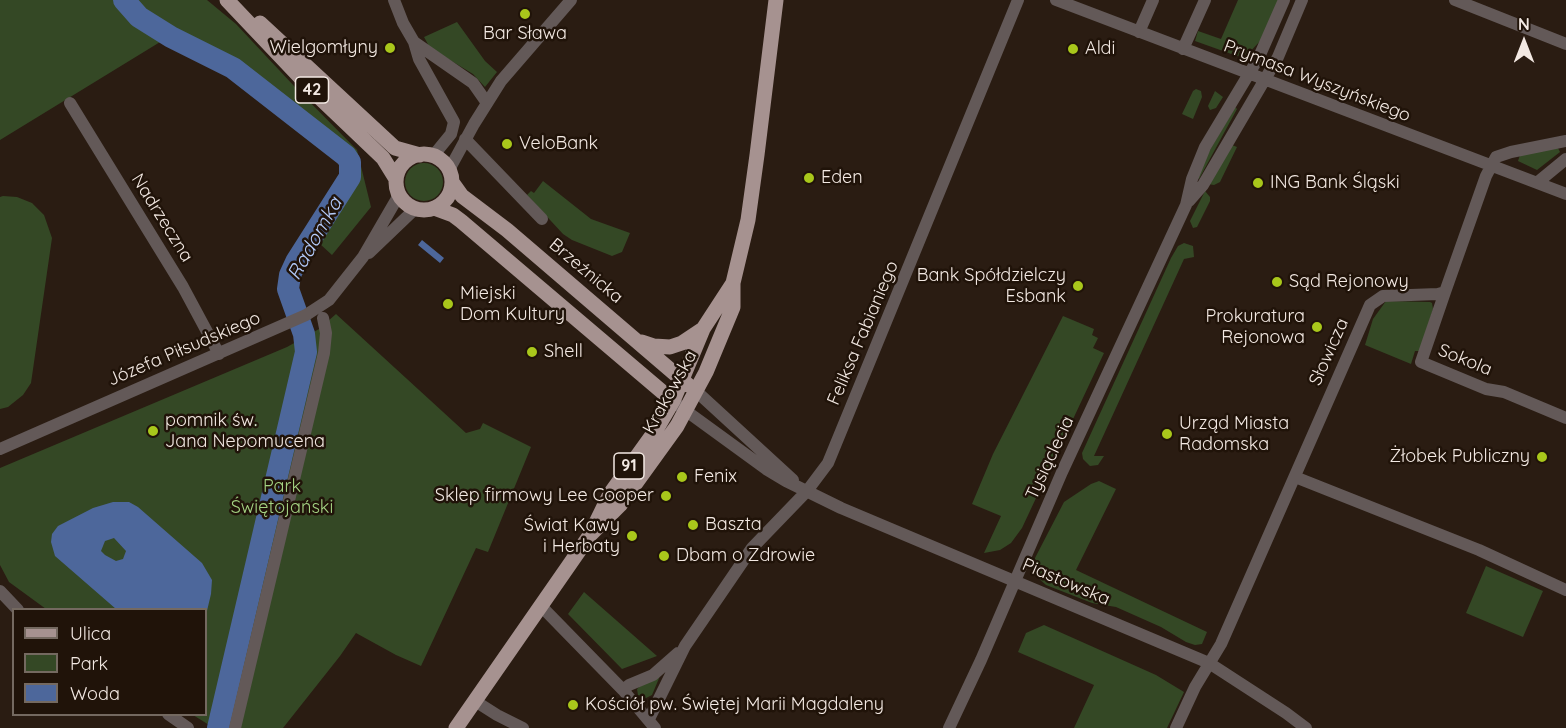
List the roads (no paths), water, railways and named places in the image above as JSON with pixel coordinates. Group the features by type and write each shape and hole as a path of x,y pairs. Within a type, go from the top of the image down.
{"main road":[{"name":"42","path":"227,0 319,97 381,155 396,178 399,195"},
{"name":"42","path":"233,0 395,148 426,155 445,164 451,176"},
{"name":"Krakowska","path":"679,406 696,391 732,307 733,283 748,220 776,0"},
{"path":"396,178 407,160 426,155"},
{"path":"399,195 415,209 434,208 447,198 451,176"},
{"name":"Brzeźnicka","path":"451,176 462,196 507,230 696,391"},
{"path":"434,208 453,215 461,221 679,406"},
{"name":"Krakowska","path":"456,728 590,535 620,505 669,438 679,406 683,380 703,329 733,283"},
{"path":"639,341 654,346 670,347 682,343 703,329"}],"street":[{"path":"394,0 414,42 419,59 454,122 451,134 426,155"},
{"path":"451,176 465,139 501,81 571,0"},
{"name":"Feliksa Fabianiego","path":"652,723 685,646 752,548 828,463 1018,0"},
{"name":"Prymasa Wyszyńskiego","path":"1056,0 1566,194"},
{"path":"1139,32 1153,0"},
{"path":"1183,50 1205,0"},
{"name":"Tysiąclecia","path":"949,728 981,660 1014,580 1186,205 1192,179 1205,147 1265,45 1284,0"},
{"name":"Tysiąclecia","path":"1186,205 1203,185 1265,80 1278,57 1302,0"},
{"path":"1455,0 1566,44"},
{"path":"414,42 473,83 487,103"},
{"name":"Nadrzeczna","path":"70,104 183,287 219,354"},
{"path":"454,122 474,124"},
{"path":"465,139 542,219"},
{"path":"1445,292 1491,165 1496,157 1566,141"},
{"path":"1538,182 1566,159"},
{"name":"Józefa Piłsudskiego","path":"0,448 306,315 329,300 363,257 399,195"},
{"name":"Józefa Piłsudskiego","path":"363,257 375,249 415,209"},
{"name":"Sokola","path":"1445,292 1421,362 1486,389 1504,392 1566,418"},
{"name":"Słowicza","path":"1176,728 1221,644 1370,305 1383,296 1445,292"},
{"path":"235,728 324,353 326,333 323,318"},
{"name":"Piastowska","path":"696,391 805,490"},
{"name":"Piastowska","path":"679,406 766,469 805,490 841,508 1209,663 1286,712 1306,728"},
{"path":"1295,477 1469,546 1566,590"},
{"path":"0,592 17,608"},
{"path":"540,605 652,723"},
{"name":"Feliksa Fabianiego","path":"623,690 629,684 653,675 685,646"},
{"path":"475,700 497,715 523,728"},
{"path":"171,716 188,728"}],"water":[{"path":"422,240 444,258 440,263 418,245"},
{"path":"113,502 129,502 138,507 202,563 212,580 207,611 207,608 115,608 55,556 51,542 52,534 58,526 93,508","holes":["114,538 126,551 123,559 116,561 105,555 101,551 105,541"]}],"waterway":[{"name":"Radomka","path":"124,0 139,17 171,37 233,68 346,156 350,162 350,177 290,275 288,289 304,334 306,352 218,728"}],"place":[{"name":"Bar Sława","path":"525,14"},
{"name":"Wielgomłyny","path":"390,48"},
{"name":"Aldi","path":"1073,49"},
{"name":"VeloBank","path":"507,144"},
{"name":"Eden","path":"809,178"},
{"name":"ING Bank Śląski","path":"1258,183"},
{"name":"Sąd Rejonowy","path":"1277,282"},
{"name":"Bank Spółdzielczy Esbank","path":"1078,286"},
{"name":"Miejski Dom Kultury","path":"448,304"},
{"name":"Prokuratura Rejonowa","path":"1317,327"},
{"name":"Shell","path":"532,352"},
{"name":"pomnik św. Jana Nepomucena","path":"153,431"},
{"name":"Urząd Miasta Radomska","path":"1167,434"},
{"name":"Żłobek Publiczny","path":"1542,457"},
{"name":"Fenix","path":"682,477"},
{"name":"Sklep firmowy Lee Cooper","path":"666,496"},
{"name":"Baszta","path":"693,525"},
{"name":"Świat Kawy i Herbaty","path":"632,536"},
{"name":"Dbam o Zdrowie","path":"664,556"},
{"name":"Kościół pw. Świętej Marii Magdaleny","path":"573,705"}],"park label":[{"name":"Park Świętojański","path":"282,497"}]}
